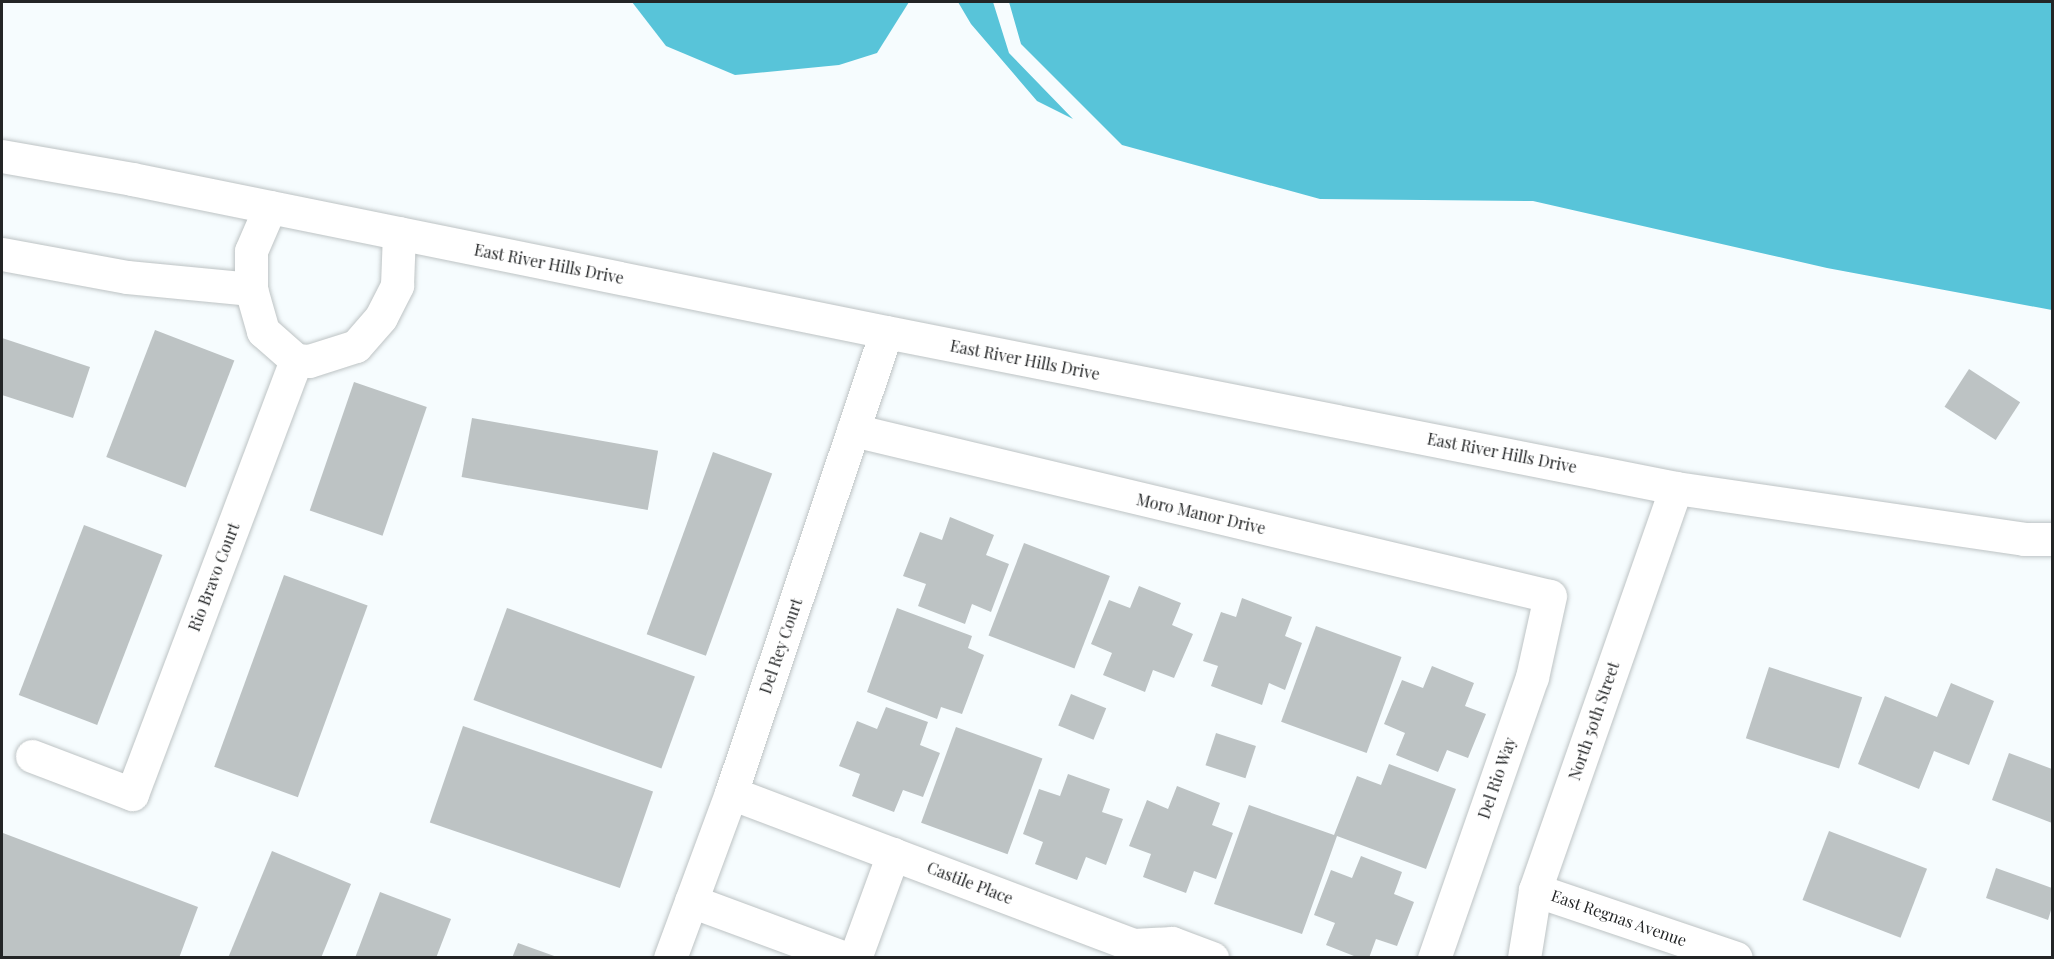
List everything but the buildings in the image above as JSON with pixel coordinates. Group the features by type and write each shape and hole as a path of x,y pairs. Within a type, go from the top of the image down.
{"street":[{"name":"East River Hills Drive","path":"2,156 132,178 886,332 1676,488 2024,539 2052,539"},
{"path":"270,207 251,251 251,289 263,331 296,360 309,361 356,346 381,317 397,285 399,233"},
{"path":"2,254 127,277 251,289"},
{"name":"Del Rey Court","path":"670,957 732,793 886,332"},
{"name":"Rio Bravo Court","path":"32,756 132,794 296,360"},
{"name":"Moro Manor Drive","path":"853,430 1550,596"},
{"name":"North 50th Street","path":"1524,957 1535,890 1676,488"},
{"name":"Del Rio Way","path":"1434,957 1532,677 1550,596"},
{"name":"Castile Place","path":"732,793 1133,945 1172,943 1212,957"},
{"path":"855,957 893,854"},
{"name":"East Regnas Avenue","path":"1535,890 1736,957"},
{"path":"691,901 845,957"}],"water":[{"path":"632,2 909,2 877,53 839,65 735,75 666,46"},
{"path":"958,2 993,2 1009,53 1073,119 1037,101 971,24"},
{"path":"1009,2 2052,2 2052,310 1827,268 1533,201 1320,199 1122,145 1021,44"}]}
